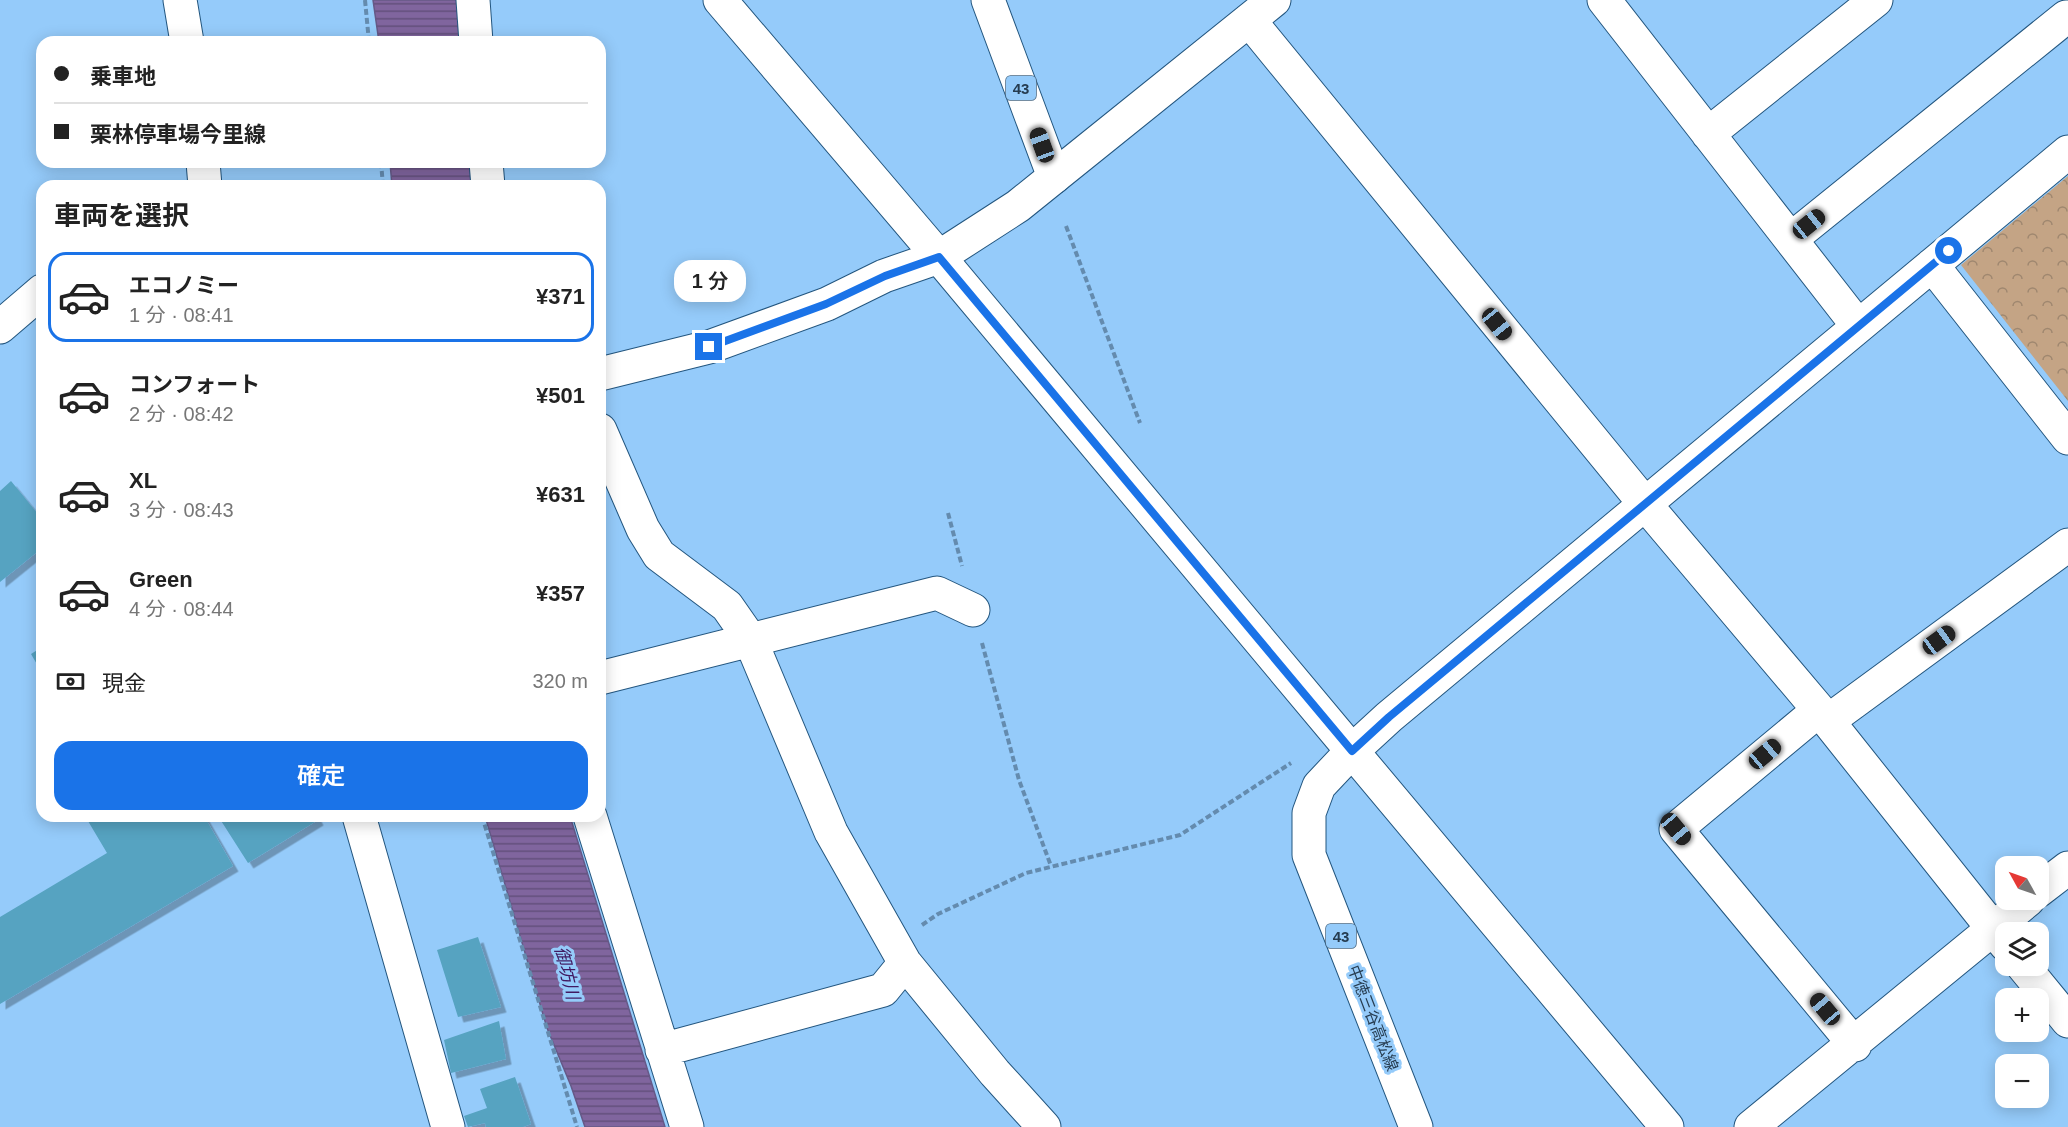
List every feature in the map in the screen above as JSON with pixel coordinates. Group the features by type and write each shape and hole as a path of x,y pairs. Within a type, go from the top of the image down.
{"street":[{"path":"180,0 186,36"},
{"path":"473,0 476,36"},
{"path":"720,0 939,257 1667,1127"},
{"name":"43","path":"988,0 1054,177"},
{"path":"606,373 709,347 826,304 885,276 939,257 1018,206 1274,0"},
{"path":"1604,0 1858,326"},
{"path":"1708,134 1876,0"},
{"path":"1791,239 2063,11"},
{"path":"1249,20 1645,504 1823,716 1995,932"},
{"name":"中徳三谷高松線","path":"1416,1127 1310,855 1309,813 1319,786 1389,717 2068,152"},
{"path":"1932,265 2068,438"},
{"path":"0,327 36,296"},
{"path":"606,444 643,529 659,555 727,606 750,639 831,832 900,954 995,1073 1044,1127"},
{"path":"1855,1045 1676,829 1823,716 2068,545"},
{"path":"606,676 937,593 973,610"},
{"path":"361,822 448,1127"},
{"path":"592,822 687,1127"},
{"path":"2049,883 2068,868"},
{"path":"2011,922 2020,910"},
{"path":"1751,1127 1855,1045 1995,940"},
{"path":"662,1050 883,990 900,954"},
{"path":"2031,976 2068,1021"}],"path":[{"path":"365,0 368,36"},
{"path":"1066,226 1140,423"},
{"path":"948,513 1019,780 1051,866"},
{"path":"900,954 938,914 1026,873 1180,835 1296,760"},
{"path":"484,822 577,1127"}],"green space":[{"path":"2068,176 2068,401 1961,265"}],"water":[{"path":"373,0 459,0 462,36 378,36"},
{"path":"390,168 474,168 474,180 392,180"},
{"name":"御坊川","path":"487,822 572,822 665,1127 585,1127 547,1028"}],"building":[{"path":"11,481 36,512 36,553 0,582 0,491"},
{"path":"36,651 36,663 31,654"},
{"path":"89,822 207,822 233,866 0,1004 0,917 107,853"},
{"path":"222,822 315,822 248,863"},
{"path":"478,937 501,1007 458,1017 437,950"},
{"path":"499,1021 506,1059 451,1073 444,1040"},
{"path":"515,1077 531,1124 523,1127 486,1127 485,1123 468,1127 464,1116 487,1108 480,1089"}],"route":[{"path":"709,347 826,304 885,276 939,257 1352,751 1389,717 1949,251"}]}
